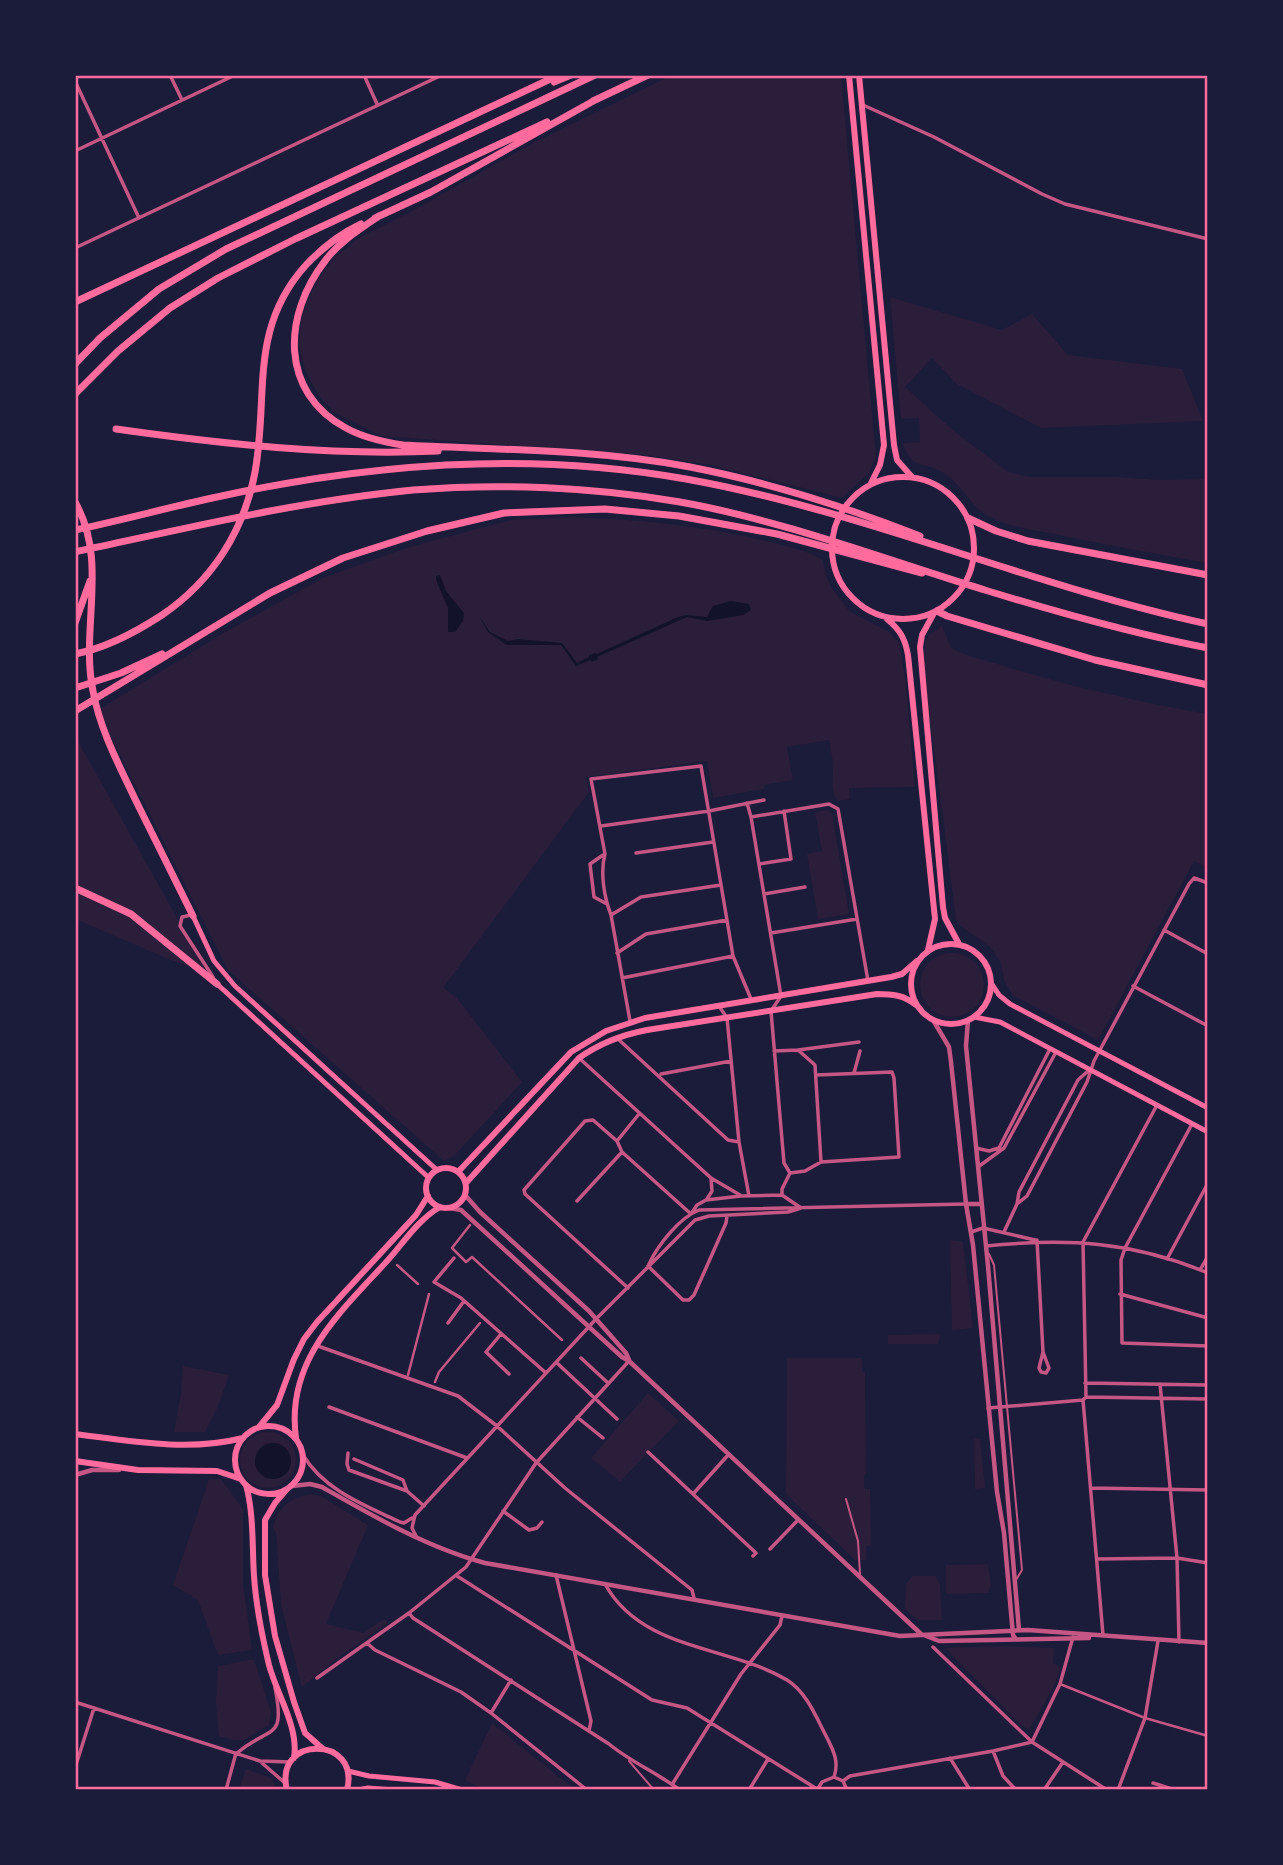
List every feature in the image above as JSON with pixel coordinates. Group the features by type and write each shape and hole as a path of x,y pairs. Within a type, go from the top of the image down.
{"highway":[{"path":"75,303 559,75"},
{"path":"508,99 571,75"},
{"path":"75,364 100,338 159,289 226,249 595,75"},
{"path":"75,394 118,351 170,308 218,278 307,233 648,75"},
{"path":"75,654 134,633 181,602 212,571 232,540 247,507 255,472 266,344 277,307 294,279 316,255 344,232 431,192 597,99"},
{"path":"379,216 346,239 326,259 312,279 296,318 293,341 295,363 304,387 326,415 346,428 373,440 403,446 609,456 703,470 817,500 882,522 999,568"},
{"path":"116,429 214,443 315,451 389,453 502,450"},
{"path":"75,530 219,496 334,476 440,464 609,468 686,479 786,501 1111,601 1208,624"},
{"path":"75,552 326,501 415,490 514,488 606,492 681,502 873,552 987,590"},
{"path":"75,502 89,540 92,566 89,656 93,693 110,748 193,916"},
{"path":"75,711 270,593 343,558 426,531 504,513 605,509 679,516 777,534 1101,623 1208,648"},
{"path":"970,522 1028,541 1208,575"},
{"path":"75,623 89,586 92,566"},
{"path":"936,612 1095,660 1208,685"},
{"path":"75,688 121,673 183,644"},
{"path":"75,888 131,914 217,984"}],"main road":[{"path":"849,75 884,445 880,466 870,485"},
{"path":"859,75 894,445 899,464 912,477"},
{"path":"936,612 911,619 886,617 864,608 840,582 832,560 835,526 852,498 870,485 890,478 912,477 935,484 962,508 970,522 974,539 973,565 968,577 954,598 936,612 922,635 920,647 943,907 945,918 959,944"},
{"path":"886,617 901,631 908,655 935,919 928,950"},
{"path":"193,916 214,961 235,986 437,1170"},
{"path":"458,1172 571,1052 591,1038 630,1022 896,976 928,950 948,943 959,944 978,954 985,963 991,983 999,995 1010,1004 1208,1108"},
{"path":"916,1005 910,979 917,961"},
{"path":"466,1183 458,1172 448,1168 437,1170 429,1178 426,1190 428,1196 440,1207 449,1208 459,1203 465,1195 466,1183 579,1058 617,1037 633,1032 877,994 908,998 933,1020 957,1024 971,1019 987,1003 991,983"},
{"path":"217,984 429,1178"},
{"path":"971,1019 1000,1022 1208,1132"},
{"path":"630,1022 633,1032"},
{"path":"571,1052 579,1058"},
{"path":"75,1434 173,1444 216,1444 243,1438 259,1427 277,1405 304,1339 416,1215 428,1196"},
{"path":"347,1790 348,1771 338,1755 321,1748 305,1733 294,1703 275,1636 265,1575 265,1520 275,1503 299,1477 303,1466 303,1455 294,1424 296,1397 299,1381 316,1345 325,1329 415,1230 440,1207"},
{"path":"259,1427 277,1426 296,1438"},
{"path":"243,1438 235,1458 241,1479 246,1485 262,1493 271,1494 289,1487"},
{"path":"75,1461 138,1470 217,1471 241,1479"},
{"path":"246,1485 253,1520 257,1609 270,1669 295,1737 292,1760 286,1773 286,1787"},
{"path":"292,1760 307,1749 321,1748"},
{"path":"348,1771 369,1776 435,1782 462,1790"},
{"path":"358,1790 393,1790"}],"street":[{"path":"170,75 182,100"},
{"path":"75,151 235,75"},
{"path":"363,75 377,104"},
{"path":"75,248 442,75"},
{"path":"75,81 139,218"},
{"path":"861,104 934,137 1065,204 1208,239"},
{"path":"630,1022 607,904 602,864 605,854 591,779 701,765 733,956 752,1001"},
{"path":"601,826 709,811 764,800"},
{"path":"747,803 780,996 771,1011 784,1163 790,1173"},
{"path":"751,817 829,804 838,809 869,982"},
{"path":"759,864 791,859 784,811"},
{"path":"636,853 713,842"},
{"path":"605,854 590,864 594,897 607,904"},
{"path":"1017,1204 1027,1196 1087,1082 1089,1070 1189,884 1194,878 1205,881"},
{"path":"611,915 641,897 721,885"},
{"path":"764,894 805,887"},
{"path":"193,916 183,916 180,926 217,984"},
{"path":"771,933 857,919"},
{"path":"617,953 646,934 727,920"},
{"path":"1164,930 1208,954"},
{"path":"622,978 733,956"},
{"path":"1133,986 1208,1026"},
{"path":"719,1006 727,1018 739,1142 748,1196"},
{"path":"971,1019 966,1046 1015,1581 1015,1634"},
{"path":"933,1020 948,1047 973,1245 997,1492 1015,1634"},
{"path":"617,1037 728,1140 739,1142"},
{"path":"774,1051 859,1042"},
{"path":"798,1050 813,1061 816,1075 821,1162"},
{"path":"976,1148 989,1151 999,1148 1054,1050"},
{"path":"978,1167 1003,1148 1054,1050"},
{"path":"854,1073 860,1051"},
{"path":"579,1058 711,1178 741,1196"},
{"path":"659,1074 731,1061"},
{"path":"1004,1232 1017,1204 1019,1192 1054,1125 1080,1076 1089,1070"},
{"path":"790,1173 805,1171 821,1162 899,1157 892,1072 816,1075"},
{"path":"1103,1637 1084,1398 1083,1242 1157,1105"},
{"path":"617,1141 639,1114"},
{"path":"628,1287 525,1194 526,1185 585,1121 593,1120 617,1141 622,1152 691,1214"},
{"path":"1192,1124 1121,1260 1122,1343 1208,1346"},
{"path":"577,1201 622,1152"},
{"path":"782,1195 790,1173"},
{"path":"706,1200 712,1191 711,1178"},
{"path":"1167,1259 1208,1183"},
{"path":"465,1195 596,1319 626,1353 629,1361"},
{"path":"648,1266 659,1247 699,1204 706,1200 782,1195 801,1208"},
{"path":"691,1214 710,1209 981,1204"},
{"path":"449,1208 461,1210 629,1361 921,1634 934,1641 1015,1634 1071,1635"},
{"path":"303,1455 311,1468 337,1490 404,1523 424,1506 596,1319 695,1220 709,1216 789,1212 801,1208"},
{"path":"648,1266 685,1301 689,1300 694,1295 727,1216"},
{"path":"470,1225 452,1248 466,1262 472,1257 562,1340"},
{"path":"970,1233 983,1228 1037,1240"},
{"path":"1037,1240 1043,1352 1039,1368 1044,1373 1048,1372 1049,1368 1043,1352"},
{"path":"973,1245 1037,1240 1083,1242 1125,1248 1208,1273"},
{"path":"1200,1270 1208,1256"},
{"path":"454,1258 434,1282 464,1301 545,1373"},
{"path":"397,1265 418,1284"},
{"path":"408,1375 429,1294"},
{"path":"1120,1294 1208,1318"},
{"path":"448,1323 464,1301"},
{"path":"435,1382 439,1372 481,1323"},
{"path":"501,1334 486,1352 509,1374"},
{"path":"316,1345 458,1396 692,1590 694,1598"},
{"path":"581,1358 608,1383"},
{"path":"317,1678 457,1576 536,1463 629,1361"},
{"path":"557,1362 617,1419"},
{"path":"1085,1382 1208,1385"},
{"path":"1160,1384 1177,1558 1179,1642"},
{"path":"988,1408 1084,1398 1208,1399"},
{"path":"330,1407 467,1458"},
{"path":"577,1418 603,1438"},
{"path":"648,1452 755,1553 752,1556"},
{"path":"348,1453 349,1470 407,1491 424,1506"},
{"path":"693,1494 729,1454"},
{"path":"354,1459 402,1479 407,1491"},
{"path":"75,1475 92,1470 138,1470"},
{"path":"289,1487 321,1487 416,1536 471,1559 900,1636 1071,1635 1208,1643"},
{"path":"1091,1488 1208,1490"},
{"path":"503,1511 529,1530 537,1528 542,1522"},
{"path":"413,1517 412,1528 416,1536"},
{"path":"771,1549 798,1519"},
{"path":"1097,1559 1177,1558 1208,1563"},
{"path":"556,1575 591,1721 589,1731"},
{"path":"457,1576 652,1700 687,1708 817,1789 822,1782 834,1777 843,1781 848,1790"},
{"path":"605,1584 618,1605 663,1635 789,1681 812,1708 838,1761 834,1777"},
{"path":"409,1613 629,1760 673,1783 677,1789"},
{"path":"673,1783 750,1665 780,1625 783,1615"},
{"path":"1032,1742 1060,1684 1071,1635"},
{"path":"1118,1790 1145,1718 1158,1641"},
{"path":"367,1643 375,1650 461,1692 587,1790"},
{"path":"933,1647 1032,1742 1104,1789"},
{"path":"226,1790 236,1754 269,1734 278,1723 279,1708 270,1669"},
{"path":"491,1713 511,1680"},
{"path":"1060,1684 1145,1718 1208,1736"},
{"path":"75,1702 260,1761 292,1760"},
{"path":"75,1768 94,1708"},
{"path":"843,1781 850,1776 1032,1742"},
{"path":"993,1751 1003,1776 1013,1789"},
{"path":"950,1758 970,1790"},
{"path":"749,1790 768,1759"},
{"path":"260,1761 274,1772 286,1787"},
{"path":"1044,1790 1063,1762"},
{"path":"1153,1783 1175,1790"}],"lane":[{"path":"986,1245 995,1265 1008,1406 1022,1570 1015,1581"},
{"path":"846,1499 858,1541 861,1578"},
{"path":"629,1760 654,1790"}],"shaded area":[{"path":"672,75 841,75 876,457 868,474 842,498 711,465 645,455 381,436 334,412 320,397 306,373 299,346 301,320 308,300 317,280 334,258 359,238 535,142"},
{"path":"890,297 1002,330 1032,314 1068,355 1182,369 1203,421 1041,428 957,384 932,358 905,387 955,432 1007,471 1028,477 1208,479 1208,563 1004,523 982,513 949,476 915,462 902,443 920,442 919,418 901,419"},
{"path":"569,517 642,521 714,530 793,548 823,560 825,574 832,588 849,611 889,632 899,643 905,677 915,787 849,788 850,799 838,801 833,787 829,740 787,747 793,780 764,785 764,789 713,798 707,761 586,777 589,792 443,988 456,997 522,1082 455,1155 444,1161 228,970 107,729 100,709 220,635 323,578 409,547 511,520"},
{"path":"440,575 446,591 464,613 463,621 455,632 448,632 448,608 436,580 436,576"},
{"path":"731,601 749,604 751,610 743,615 707,621 687,617 597,657 598,659 592,662 590,660 576,666 561,645 507,645 488,632 479,616 490,632 508,641 518,639 562,643 577,663 589,655 597,654 678,617 686,615 707,617 713,606"},
{"path":"942,626 951,648 972,656 1082,687 1208,714 1208,868 1194,861 1098,1040 1014,996 1004,981 1001,963 996,955 989,946 956,920 922,673 925,642 929,635"},
{"path":"75,736 208,973 75,919"},
{"path":"828,810 832,813 849,914 818,919 807,854 822,851 815,812"},
{"path":"946,953 958,953 975,962 982,973 982,997 975,1008 958,1017 946,1017 934,1012 925,1003 920,991 920,979 925,967 934,958"},
{"path":"950,1240 963,1242 973,1328 952,1330"},
{"path":"940,1334 938,1344 888,1344 888,1335"},
{"path":"787,1358 862,1358 862,1372 865,1373 864,1488 870,1489 871,1546 866,1546 866,1560 855,1560 786,1494"},
{"path":"183,1366 229,1375 217,1409 205,1432 174,1432"},
{"path":"648,1393 679,1421 620,1482 591,1458"},
{"path":"268,1432 279,1434 288,1440 294,1449 294,1471 288,1480 279,1486 268,1488 257,1486 248,1480 242,1471 240,1460 242,1449 248,1440 257,1434"},
{"path":"974,1439 980,1439 985,1488 975,1489"},
{"path":"273,1443 286,1448 291,1461 286,1474 273,1479 260,1474 255,1461 260,1448"},
{"path":"209,1479 221,1479 243,1509 243,1584 252,1650 218,1655 198,1600 173,1585"},
{"path":"312,1494 321,1496 368,1525 326,1624 363,1633 384,1619 388,1623 302,1687 281,1605 276,1533 273,1527 282,1508 298,1497"},
{"path":"988,1564 991,1584 988,1593 946,1594 946,1565"},
{"path":"913,1576 935,1576 940,1584 942,1620 918,1620 905,1609 906,1584"},
{"path":"945,1648 1054,1648 1053,1663 1061,1668 1029,1730"},
{"path":"254,1659 271,1712 269,1725 244,1740 219,1736 216,1703 218,1666"},
{"path":"492,1723 575,1790 485,1790 465,1780"},
{"path":"246,1769 271,1778 277,1790 239,1790"}]}
